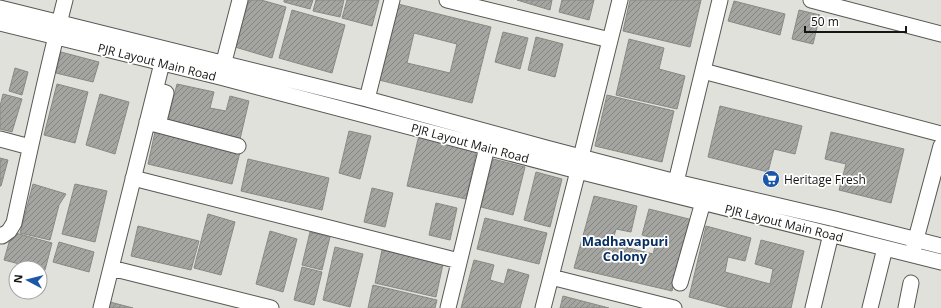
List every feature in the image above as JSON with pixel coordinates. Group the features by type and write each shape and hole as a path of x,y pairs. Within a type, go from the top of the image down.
{"street":[{"path":"0,235 2,236 9,231 14,223 30,147 65,0"},
{"path":"220,77 240,0"},
{"path":"367,99 392,0"},
{"path":"447,0 610,40"},
{"path":"542,308 580,164 620,0"},
{"path":"676,182 720,0"},
{"path":"811,0 941,34"},
{"path":"0,8 57,30 224,62 367,99 544,155"},
{"name":"PJR Layout Main Road","path":"0,23 57,30 162,63 487,147 544,155 580,164 702,202 941,262"},
{"path":"101,308 133,178 153,124 156,90 162,63"},
{"path":"703,71 941,134"},
{"path":"153,124 238,146"},
{"path":"0,139 30,147"},
{"path":"912,255 941,146"},
{"path":"448,308 487,147"},
{"path":"580,164 676,182 941,246"},
{"path":"133,178 459,261"},
{"path":"680,283 702,202"},
{"path":"813,308 831,234"},
{"path":"870,308 885,248"},
{"path":"111,268 271,308"},
{"path":"551,277 674,308"},
{"path":"906,308 911,283"}],"building":[{"path":"249,0 261,0 286,7 272,58 235,47"},
{"path":"284,0 313,0 310,9 284,2"},
{"path":"316,0 344,0 340,17 313,11"},
{"path":"347,0 379,0 372,26 342,18"},
{"path":"517,0 552,0 550,10"},
{"path":"562,0 594,0 589,20 559,12"},
{"path":"630,0 701,0 690,47 623,31"},
{"path":"734,1 785,14 780,35 728,21"},
{"path":"394,3 491,27 472,103 375,79","holes":["414,33 457,44 450,73 407,63"]},
{"path":"292,10 345,25 332,73 279,58"},
{"path":"799,10 820,15 813,44 792,39"},
{"path":"503,32 528,38 520,69 495,62"},
{"path":"536,37 563,44 555,77 528,70"},
{"path":"629,39 664,48 659,69 685,76 677,109 616,95"},
{"path":"61,52 99,62 93,82 56,73"},
{"path":"15,68 28,72 22,95 9,91"},
{"path":"57,84 88,92 75,143 44,135"},
{"path":"177,84 214,92 210,108 226,111 230,96 249,101 240,139 167,123"},
{"path":"3,94 22,99 12,132 0,129 0,106"},
{"path":"100,94 129,102 115,154 86,145"},
{"path":"607,95 674,111 662,162 595,146"},
{"path":"720,106 802,126 795,154 774,149 768,172 708,157"},
{"path":"349,131 371,136 360,179 339,173"},
{"path":"155,132 240,152 232,184 148,164"},
{"path":"831,132 904,149 891,203 839,190 846,164 825,159"},
{"path":"419,135 477,149 466,199 407,186"},
{"path":"0,158 8,160 1,186 0,186"},
{"path":"248,159 329,178 322,210 241,191"},
{"path":"493,159 525,167 513,215 481,207"},
{"path":"536,172 562,179 550,227 524,220"},
{"path":"33,184 66,194 59,205 50,240 20,233"},
{"path":"75,184 107,191 95,242 62,234"},
{"path":"372,188 393,193 385,227 364,222"},
{"path":"594,196 637,206 631,232 616,229 612,244 653,254 657,239 642,235 649,209 693,220 672,291 574,268"},
{"path":"436,203 457,208 450,240 429,235"},
{"path":"208,214 235,222 221,275 194,268"},
{"path":"485,218 547,233 539,264 477,249"},
{"path":"138,226 199,241 191,270 131,256"},
{"path":"706,226 751,238 745,261 728,257 725,272 770,284 773,269 755,264 761,240 804,251 791,308 730,308 689,297"},
{"path":"270,231 297,239 283,292 256,284"},
{"path":"12,232 52,243 48,260 4,260"},
{"path":"310,232 330,237 322,270 302,265"},
{"path":"59,242 94,252 89,272 53,262"},
{"path":"335,247 363,254 350,307 323,300"},
{"path":"382,250 443,264 436,297 375,283"},
{"path":"474,260 494,265 490,280 504,284 508,269 529,275 520,308 461,308"},
{"path":"302,267 322,272 314,305 294,300"},
{"path":"373,285 437,300 435,308 368,308"},
{"path":"563,296 609,308 560,308"},
{"path":"110,302 133,308 108,308"}],"place":[{"name":"Heritage Fresh","path":"771,179"}],"district":[{"name":"Madhavapuri Colony","path":"625,248"}]}
